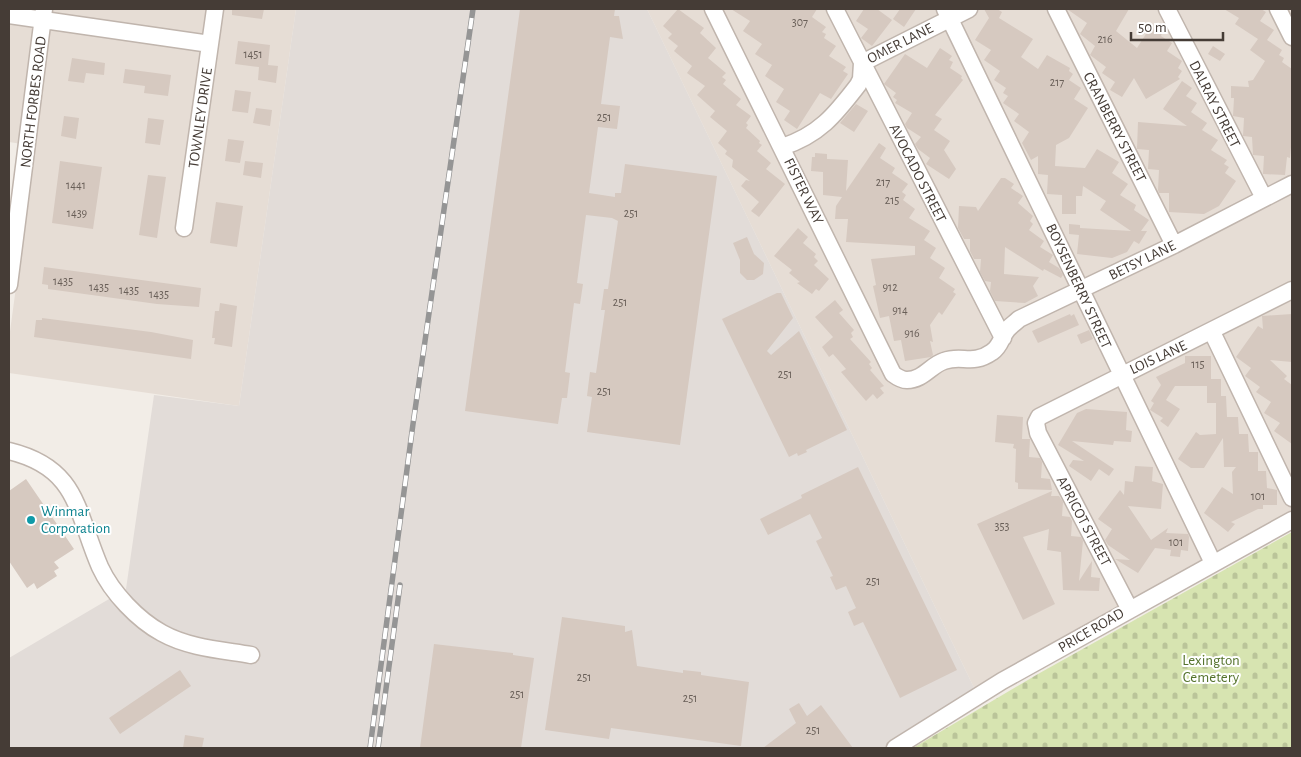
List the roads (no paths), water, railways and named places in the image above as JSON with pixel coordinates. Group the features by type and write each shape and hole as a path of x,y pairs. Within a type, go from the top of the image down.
{"street":[{"name":"TOWNLEY DRIVE","path":"184,228 215,9"},
{"name":"FISTER WAY","path":"713,9 893,374"},
{"name":"AVOCADO STREET","path":"835,9 1003,338"},
{"name":"OMER LANE","path":"782,147 800,142 828,122 858,85 861,79 862,63 948,13 969,9"},
{"name":"CRANBERRY STREET","path":"1056,9 1174,245"},
{"name":"DALRAY STREET","path":"1167,9 1264,198"},
{"path":"1278,9 1292,37"},
{"name":"BOYSENBERRY STREET","path":"948,13 1213,563"},
{"path":"9,15 43,14 210,44"},
{"name":"NORTH FORBES ROAD","path":"9,285 43,14"},
{"name":"BETSY LANE","path":"893,374 908,380 921,377 942,361 953,359 976,360 996,348 1007,329 1019,320 1174,245 1292,184"},
{"name":"LOIS LANE","path":"1038,433 1036,422 1039,417 1121,374 1212,332 1292,290"},
{"path":"1212,332 1292,498"},
{"name":"APRICOT STREET","path":"1038,433 1129,608"},
{"path":"9,451 24,455 48,467 67,487 80,508 100,567 108,580 143,619 163,634 193,645 251,655"},
{"name":"PRICE ROAD","path":"895,748 1002,681 1129,608 1292,520"}],"railway":[{"path":"370,748 413,424 473,9"},
{"path":"378,748 400,585"}],"place":[{"name":"Winmar Corporation","path":"31,520"}],"park label":[{"name":"Lexington Cemetery","path":"1211,668"}]}
